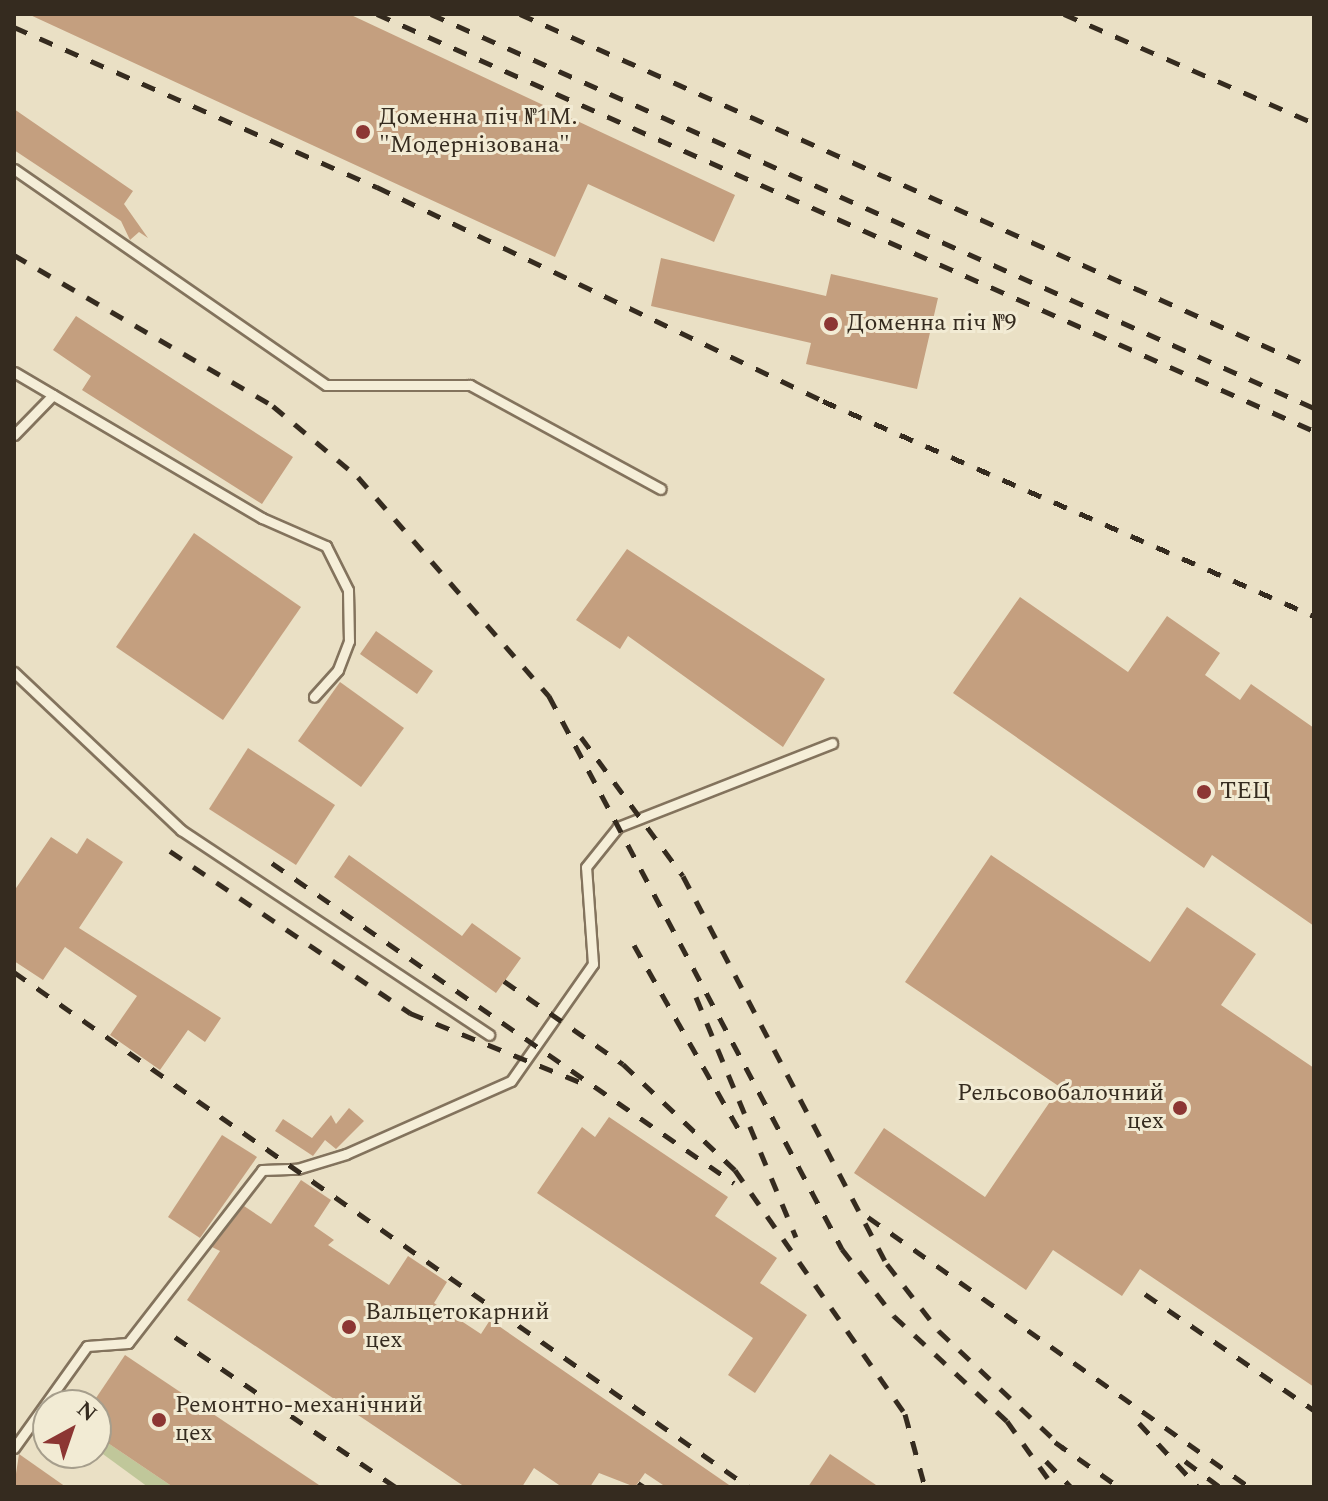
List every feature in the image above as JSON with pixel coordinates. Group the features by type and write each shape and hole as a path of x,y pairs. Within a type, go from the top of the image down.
{"lane":[{"path":"14,169 326,385 470,385 661,489"},
{"path":"14,372 262,518 326,546 348,590 349,641 338,670 314,697"},
{"path":"14,435 53,395"},
{"path":"14,672 181,830 489,1035"},
{"path":"14,1448 87,1346 128,1343 262,1170 297,1169 346,1154 511,1081 593,964 586,867 618,827 832,743"}],"green space":[{"path":"112,1446 173,1487 148,1487 112,1461"}],"building":[{"path":"28,14 349,14 735,195 714,242 588,184 555,257"},
{"path":"14,109 133,191 124,204 148,238 139,232 130,240 121,221 14,150"},
{"name":"Доменна піч №9","path":"661,258 826,296 831,274 938,298 917,389 806,364 811,343 651,306"},
{"path":"76,316 293,457 262,504 82,390 91,376 53,350"},
{"path":"194,533 301,607 223,720 116,647"},
{"path":"627,549 825,679 783,747 628,636 620,649 576,620"},
{"name":"ТЕЦ","path":"1020,597 1128,672 1167,616 1220,653 1205,675 1240,700 1251,684 1314,728 1314,926 1212,855 1204,868 953,693"},
{"path":"376,631 433,671 417,694 360,654"},
{"path":"340,682 404,728 361,787 298,741"},
{"path":"248,748 335,805 296,865 209,809"},
{"path":"51,837 77,854 87,838 123,862 79,928 221,1018 205,1042 188,1030 160,1070 110,1035 137,996 65,947 43,980 14,961 14,891"},
{"path":"349,855 462,936 472,923 521,958 496,993 334,877"},
{"name":"Рельсовобалочний цех","path":"991,855 1150,962 1187,907 1256,954 1221,1005 1314,1068 1314,1387 1140,1269 1122,1296 1053,1250 1026,1290 854,1173 884,1128 985,1197 1060,1087 905,982"},
{"path":"349,1108 364,1121 336,1149 325,1140 313,1156 275,1131 283,1119 312,1138 331,1115 336,1124"},
{"path":"609,1117 728,1197 715,1216 777,1258 760,1283 807,1315 755,1393 728,1375 753,1338 537,1193 582,1127 595,1137"},
{"path":"222,1135 257,1157 200,1238 168,1217"},
{"name":"Вальцетокарний цех","path":"301,1180 331,1200 314,1226 334,1240 328,1245 389,1285 408,1256 447,1282 434,1303 481,1334 490,1320 732,1487 666,1487 645,1473 635,1487 599,1473 590,1487 562,1487 534,1468 522,1487 465,1487 187,1300 220,1251 212,1247 244,1206 271,1224"},
{"name":"Ремонтно-механічний цех","path":"125,1355 322,1487 173,1487 112,1446 112,1389 102,1389"},
{"path":"19,1454 32,1463 32,1469 40,1469 66,1487 14,1487"},
{"path":"830,1454 879,1487 808,1487"}],"railway":[{"path":"377,14 1314,431"},
{"path":"431,14 1314,408"},
{"path":"520,14 1314,368"},
{"path":"1064,14 1314,123"},
{"path":"14,27 377,187 823,401 1314,616"},
{"path":"14,255 273,406 358,477 549,696 842,1249 894,1316 1007,1421 1054,1487"},
{"path":"581,737 683,876 887,1264 939,1331 1064,1449"},
{"path":"170,851 410,1013 580,1082"},
{"path":"272,863 734,1183"},
{"path":"634,945 741,1133"},
{"path":"14,972 749,1487"},
{"path":"504,981 623,1064 735,1170 905,1414 925,1487"},
{"path":"696,997 796,1237"},
{"path":"868,1217 1250,1487"},
{"path":"1145,1294 1314,1410"},
{"path":"175,1337 396,1487"},
{"path":"1139,1423 1198,1487"},
{"path":"1055,1442 1119,1487"},
{"path":"1046,1461 1071,1487"},
{"path":"1185,1461 1220,1487"},
{"path":"638,1483 644,1487"}],"place":[{"name":"Доменна піч №1М. \"Модернізована\"","path":"363,132"},
{"name":"Доменна піч №9","path":"831,324"},
{"name":"ТЕЦ","path":"1204,792"},
{"name":"Рельсовобалочний цех","path":"1180,1108"},
{"name":"Вальцетокарний цех","path":"349,1327"},
{"name":"Ремонтно-механічний цех","path":"159,1420"}]}
